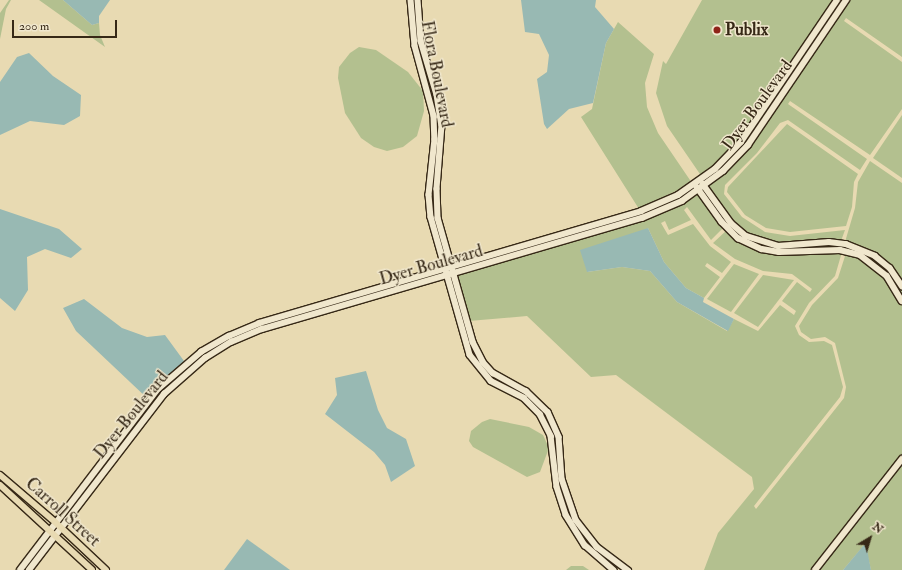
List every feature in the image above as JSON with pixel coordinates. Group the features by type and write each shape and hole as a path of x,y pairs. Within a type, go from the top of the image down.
{"main road":[{"name":"Flora Boulevard","path":"411,0 415,46 434,116 435,139 430,206 433,229 470,356 491,381 524,398 540,414 551,436 557,486 566,515 588,548 614,570"},
{"name":"Flora Boulevard","path":"418,0 421,41 441,115 442,140 437,208 451,266 479,356 493,373 526,390 548,412 559,437 562,478 576,520 597,547 628,570"},
{"name":"Dyer Boulevard","path":"20,570 55,522 158,389 186,363 215,343 246,328 326,303 641,211 672,198 701,180 741,142 798,60 837,0"},
{"name":"Dyer Boulevard","path":"29,570 60,527 164,394 190,369 219,349 248,335 317,313 642,218 664,209 699,190 736,159 769,116 846,0"},
{"path":"807,58 805,52 825,23 827,16"},
{"path":"769,116 771,107 796,70 798,60"},
{"path":"701,180 731,223 746,236 778,246 829,242 846,244 875,256 890,268 902,286"},
{"path":"695,184 722,222 738,238 762,249 779,252 840,250 860,255 887,276 902,301"},
{"path":"317,313 326,303"},
{"path":"816,569 902,458"},
{"name":"Carroll Street","path":"0,475 55,522 106,570"},
{"name":"Carroll Street","path":"0,485 92,570"}],"green space":[{"path":"9,0 11,0 6,9 0,39 0,13"},
{"path":"39,0 63,0 92,25 99,23 100,35 105,47"},
{"path":"702,0 835,0 754,122 728,154 702,177 667,126 656,93 663,61 666,64"},
{"path":"848,0 902,0 902,57 846,18 844,21 902,62 902,109 870,155 790,101 788,104 867,159 860,170 788,120 780,123 757,153 725,185 724,194 742,217 765,232 790,236 845,230 841,241 779,244 748,235 733,221 707,186 724,173 750,146"},
{"path":"618,22 654,54 645,83 647,107 658,133 692,183 639,209 581,117 592,109 606,43"},
{"path":"359,47 376,50 408,72 423,91 424,111 417,136 403,147 387,151 374,147 361,138 345,113 338,78 339,67 350,53"},
{"path":"794,68 760,126 734,158 705,183 704,180 743,143"},
{"path":"902,115 902,178 873,158"},
{"path":"787,124 858,174 854,182 852,207 846,226 790,232 766,228 745,215 727,192 728,187"},
{"path":"870,161 902,183 902,282 874,254 845,242 855,208 858,182"},
{"path":"694,186 696,189 681,199 642,216 455,271 454,268 642,213"},
{"path":"698,193 724,227 711,240 687,207 684,210 691,220 669,230 665,221 661,223 668,235 693,224 710,246 731,262 722,273 707,263 705,266 720,277 704,298 686,288 664,262 648,228 587,272 622,267 650,271 677,302 727,331 734,319 758,331 780,305 794,315 796,311 782,301 797,282 810,292 812,289 792,274 763,271 735,259 713,243 727,230 738,240 779,254 842,252 835,276 809,303 795,326 799,335 809,342 824,341 832,345 843,387 840,397 754,506 756,509 844,398 846,387 835,343 825,337 811,339 801,332 799,326 812,305 838,278 846,253 859,257 886,277 902,306 902,456 813,570 704,570 718,533 754,489 752,477 616,375 591,377 527,316 469,321 456,274 643,220"},
{"path":"731,225 747,239 778,248 828,244 841,245 842,248 803,251 763,248 740,236"},
{"path":"845,246 873,258 889,269 902,290 902,296 889,275 878,264 861,253 846,249"},
{"path":"734,264 759,274 731,312 707,299"},
{"path":"763,275 794,280 758,327 734,313"},
{"path":"490,419 529,427 543,435 549,448 540,472 527,477 473,447 469,441 471,431 482,422"},
{"path":"902,461 902,570 871,570 865,544 843,570 818,570"},
{"path":"571,566 583,566 589,570 566,570"}],"water":[{"path":"63,0 110,0 99,16 99,23 92,25"},
{"path":"521,0 596,0 595,7 614,29 606,43 593,103 569,109 547,129 544,124 537,79 547,72 549,55 539,34 525,32"},
{"path":"29,53 53,76 81,95 80,116 64,125 30,121 0,135 0,82 17,57"},
{"path":"0,209 59,229 82,249 71,258 45,249 27,257 28,290 15,311 0,298"},
{"path":"648,228 664,262 686,288 704,298 703,302 734,319 728,331 677,302 650,271 622,267 587,272 580,250"},
{"path":"84,299 122,328 147,337 165,335 184,361 148,399 76,331 63,308"},
{"path":"366,371 378,410 387,428 406,439 415,466 391,482 385,465 374,452 325,414 337,395 335,378"},
{"path":"247,539 290,570 224,570"},
{"path":"866,544 871,570 843,570 863,546"}],"place":[{"name":"Publix","path":"717,30"}]}
